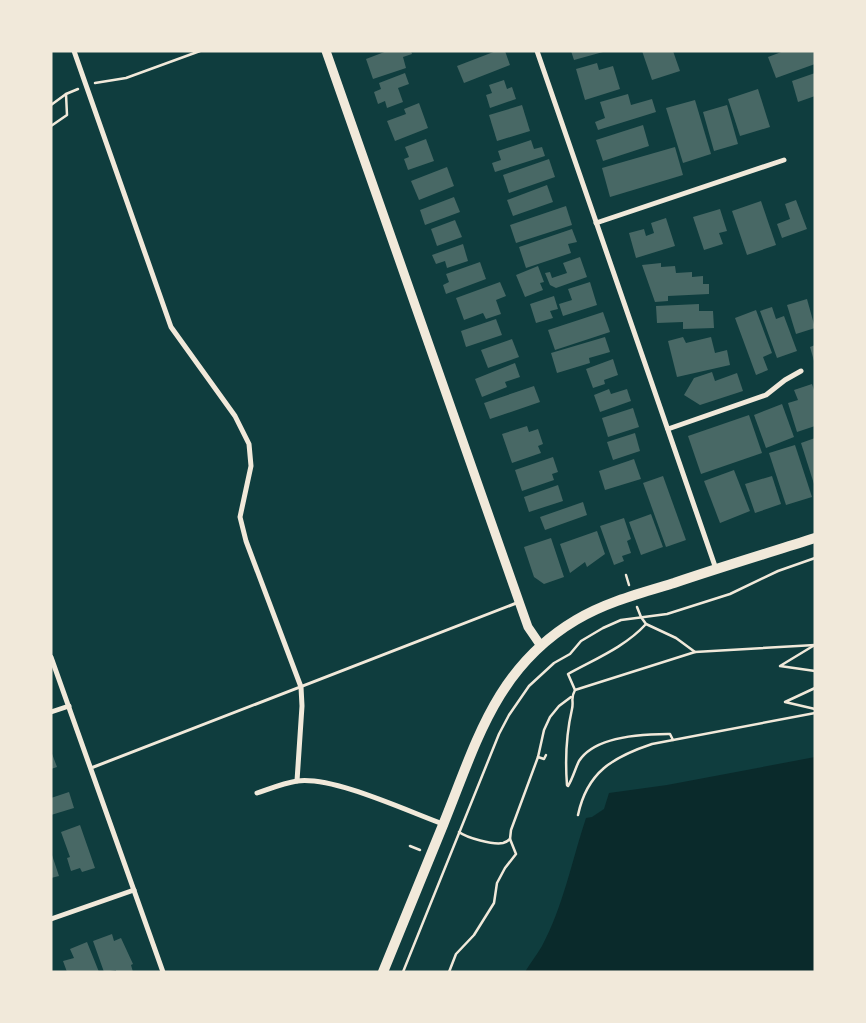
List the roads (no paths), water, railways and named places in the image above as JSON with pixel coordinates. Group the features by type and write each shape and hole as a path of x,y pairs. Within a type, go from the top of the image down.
{"main road":[{"path":"326,51 519,602 527,624 541,646"},
{"path":"383,972 477,737 496,700 520,667 541,646 574,621 604,606 815,538"}],"street":[{"path":"74,51 170,327 235,416 249,444 251,466 240,517 246,540 301,688 302,706 298,780"},
{"path":"537,51 716,569"},
{"path":"596,223 784,160"},
{"path":"668,429 766,395 785,380 801,371"},
{"path":"51,657 163,972"},
{"path":"51,712 69,706"},
{"path":"257,793 298,780 322,782 347,788 443,824"},
{"path":"51,919 134,890"}],"lane":[{"path":"90,768 301,688 519,602"}],"water":[{"path":"815,757 815,972 525,972 542,946 556,915 586,818 592,817 604,809 609,793 667,785"}]}
